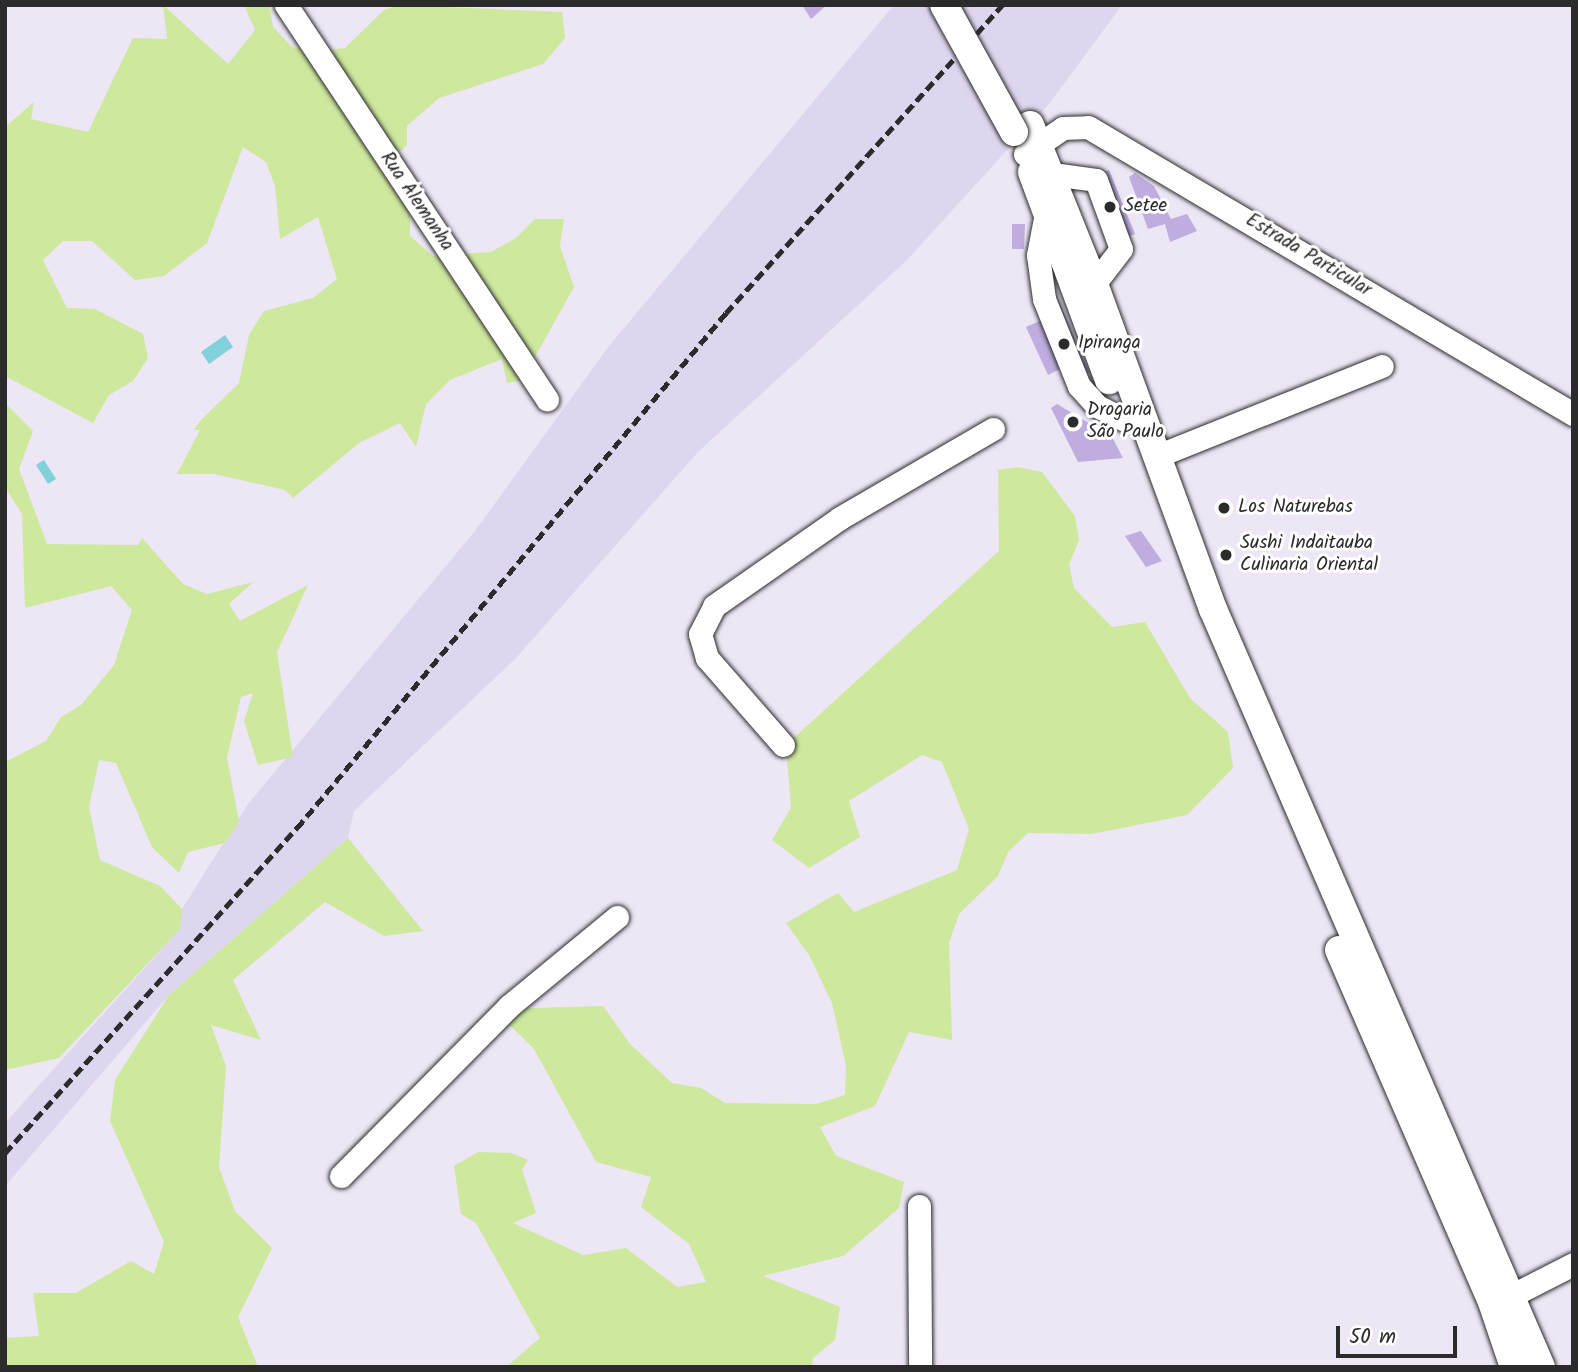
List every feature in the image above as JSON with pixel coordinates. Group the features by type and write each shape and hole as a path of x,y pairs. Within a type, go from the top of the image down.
{"main road":[{"path":"944,5 1027,139 1052,174 1213,609 1503,1300 1514,1367"},
{"path":"961,5 1027,139 1046,214 1205,631 1503,1300 1541,1367"}],"street":[{"name":"Rua Alemanha","path":"286,5 547,399"},
{"name":"Estrada Particular","path":"1027,139 1074,126 1103,134 1573,414"},
{"path":"1052,174 1096,180 1121,249 1094,284"},
{"path":"1157,456 1382,366"},
{"path":"783,745 707,658 700,634 714,606 840,518 993,429"},
{"path":"341,1176 509,1006 617,916"},
{"path":"919,1206 920,1367"},
{"path":"1503,1300 1573,1264"}],"shaded area":[{"path":"894,5 1122,5 1049,104 907,260 698,452 516,658 354,811 348,838 169,995 5,1186 5,1123 179,930 182,909 248,804 475,531 609,346"}],"green space":[{"path":"163,5 228,64 255,30 244,5 269,5 273,27 292,47 316,52 345,48 384,10 400,5 562,12 565,38 543,64 439,98 407,126 407,145 387,164 410,208 410,236 433,256 491,252 516,238 535,219 564,219 560,246 574,287 522,380 507,383 502,359 450,380 426,404 416,447 400,423 359,443 293,498 285,490 214,474 177,474 200,430 194,430 200,421 239,383 249,335 264,311 313,298 337,279 318,217 280,239 275,186 266,162 243,147 207,243 164,276 135,280 92,241 63,241 43,260 67,308 95,309 143,334 148,358 133,381 109,395 93,423 5,376 5,127 34,102 31,119 88,132 133,38 167,39"},
{"path":"5,403 33,431 19,469 47,544 138,545 142,538 183,584 207,594 253,582 229,604 240,621 308,585 277,652 293,757 258,765 244,721 253,693 241,697 227,757 239,822 225,843 188,852 179,873 152,847 116,763 99,760 89,807 100,860 160,886 182,909 180,929 59,1058 5,1070 5,762 46,741 61,717 81,705 114,665 132,610 111,586 25,608 22,514 5,487"},
{"path":"1018,467 1042,472 1075,516 1079,540 1069,564 1074,588 1112,627 1145,622 1190,698 1228,732 1233,768 1187,815 1092,834 1028,833 1008,852 998,876 959,914 949,943 952,1040 909,1032 875,1106 820,1127 836,1156 904,1182 899,1208 843,1256 763,1276 840,1307 835,1340 813,1358 812,1367 506,1367 540,1338 476,1223 461,1214 454,1166 478,1152 511,1153 528,1160 522,1169 536,1213 513,1223 583,1255 626,1248 677,1287 706,1282 689,1244 641,1207 651,1177 596,1162 534,1049 513,1028 491,1018 498,1009 603,1006 630,1044 672,1083 701,1088 725,1103 816,1104 845,1095 846,1066 832,1003 809,955 786,923 838,893 854,912 957,870 969,829 942,762 922,755 849,801 860,837 809,868 772,840 791,808 786,745 999,551 998,470"},
{"path":"348,838 423,931 384,936 325,902 233,980 261,1040 211,1025 226,1066 219,1167 235,1211 272,1248 238,1317 258,1367 5,1367 5,1338 39,1336 33,1293 76,1293 131,1261 154,1274 164,1242 110,1121 115,1080 169,995"}],"water":[{"path":"225,335 233,347 209,364 201,352"},
{"path":"44,460 56,479 48,484 36,465"}],"building":[{"path":"802,5 827,5 811,19"},
{"name":"Setee","path":"1109,170 1135,234 1111,245 1084,181"},
{"path":"1135,173 1154,186 1171,219 1187,214 1197,231 1170,242 1165,224 1148,229 1129,177"},
{"path":"1012,224 1025,224 1024,249 1012,249"},
{"name":"Ipiranga","path":"1058,299 1089,372 1068,381 1062,368 1048,375 1026,327 1042,320 1037,308"},
{"name":"Drogaria São Paulo","path":"1057,404 1112,437 1123,458 1078,462 1051,408"},
{"path":"1141,531 1162,561 1146,567 1125,536"}],"railway":[{"path":"5,1153 297,828 726,313 1002,5"}],"place":[{"name":"Setee","path":"1110,207"},
{"name":"Ipiranga","path":"1064,344"},
{"name":"Drogaria São Paulo","path":"1073,422"},
{"name":"Los Naturebas","path":"1224,508"},
{"name":"Sushi Indaitauba Culinaria Oriental","path":"1226,555"}]}
